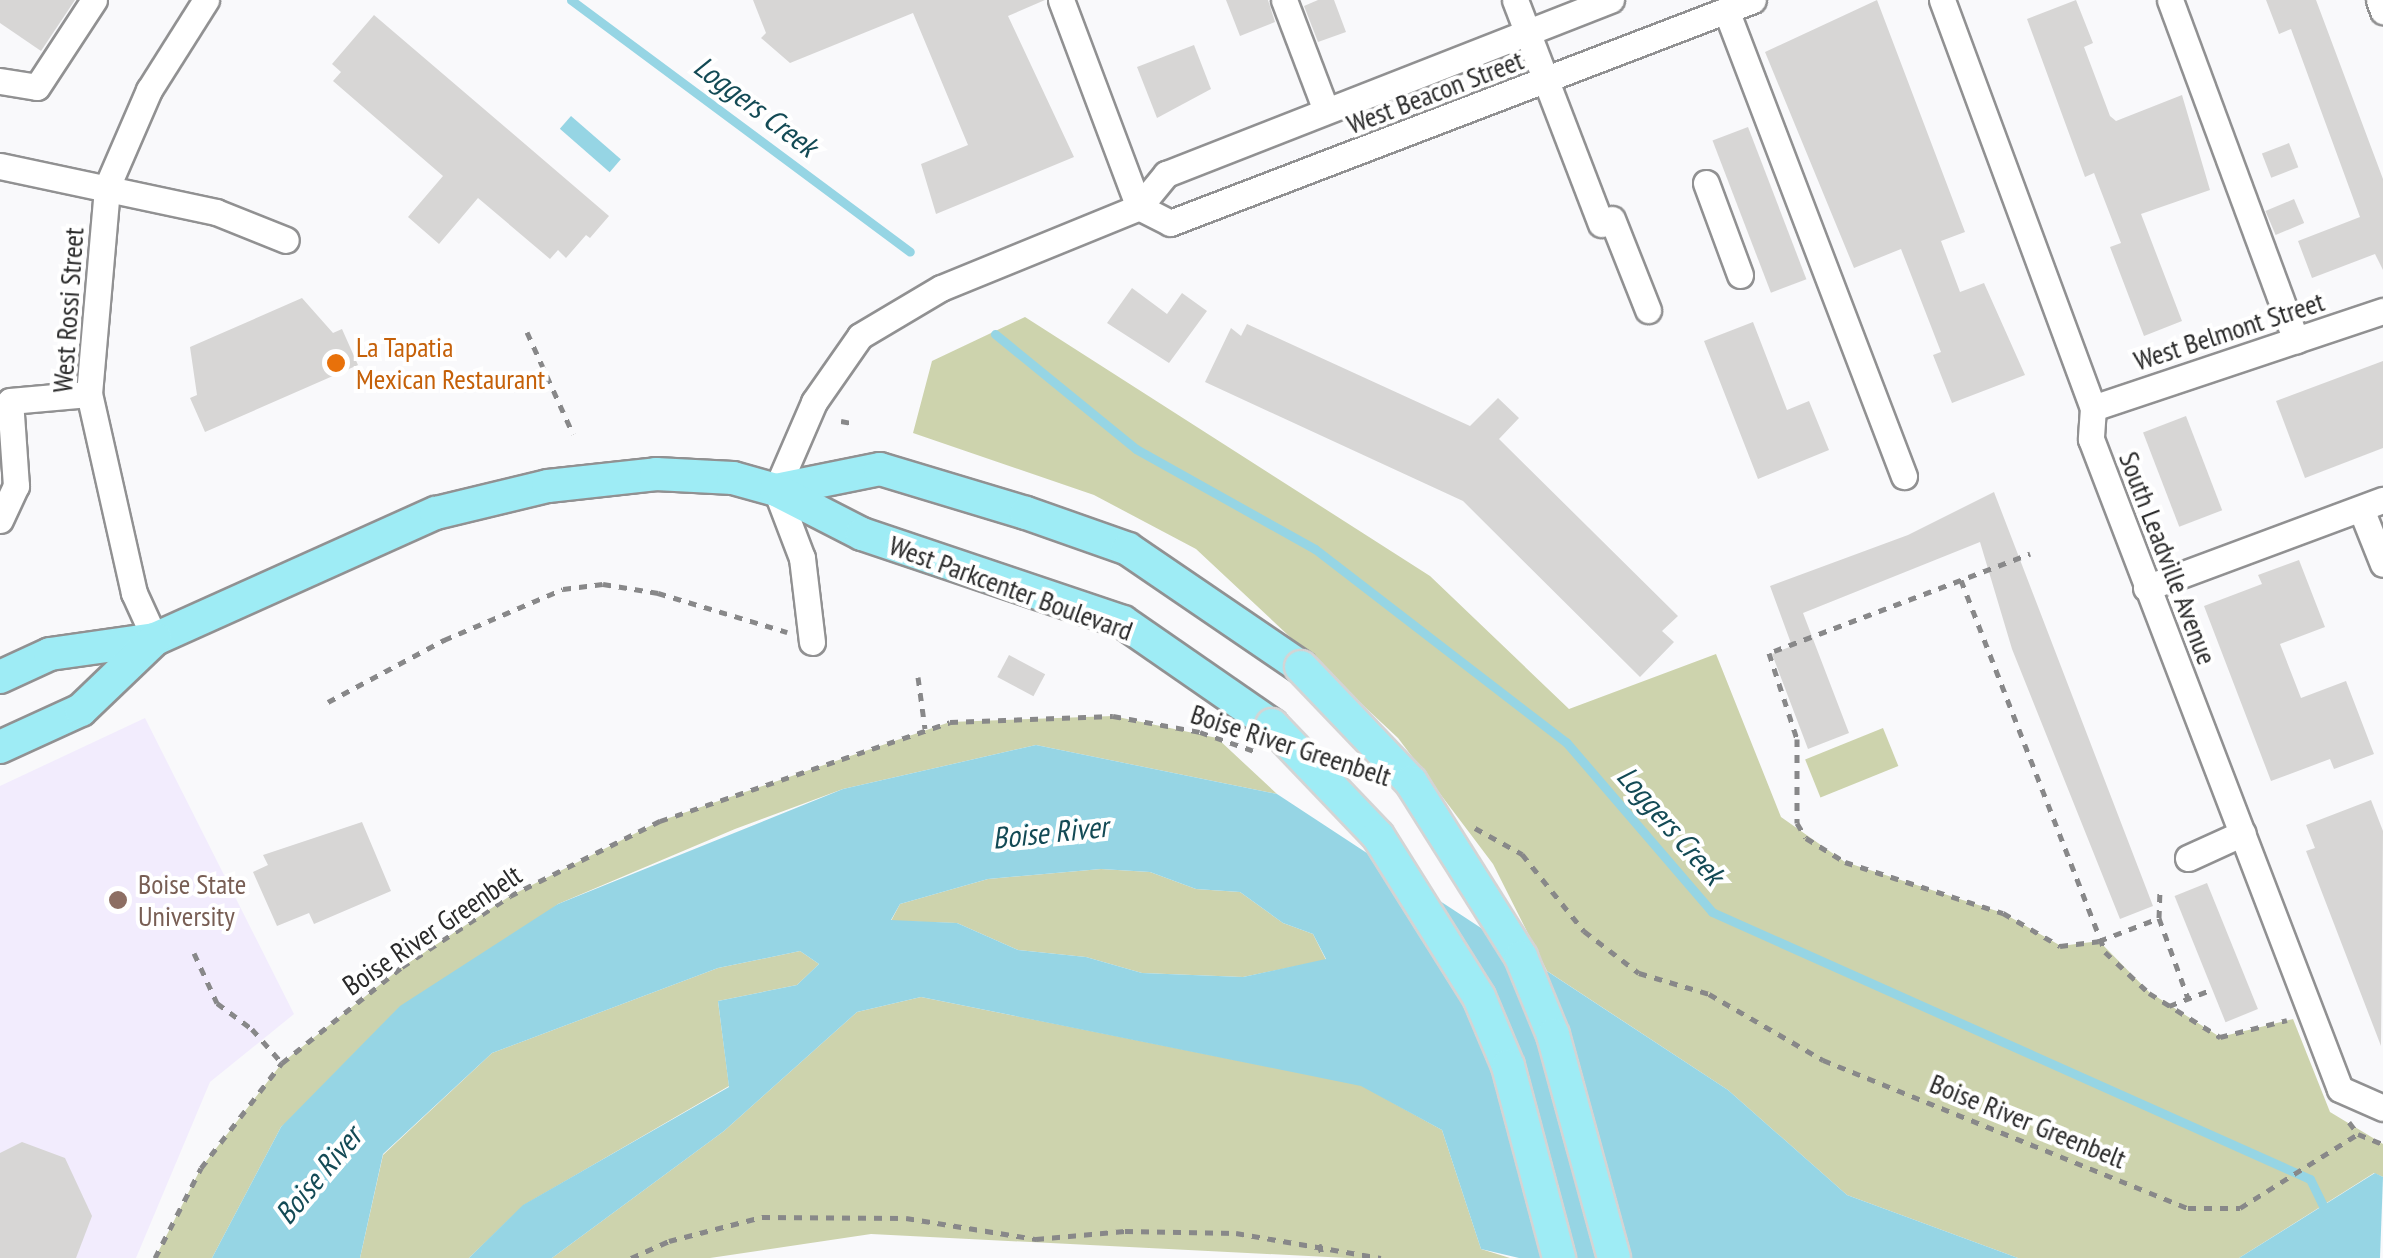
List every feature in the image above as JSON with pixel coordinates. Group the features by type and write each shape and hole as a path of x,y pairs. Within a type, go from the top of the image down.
{"main road":[{"name":"West Parkcenter Boulevard","path":"776,490 880,468 1026,513 1128,549 1301,667 1411,782 1521,957 1554,1035 1614,1258"},
{"name":"West Parkcenter Boulevard","path":"0,677 50,654 154,639 436,513 548,486 656,474 733,478 776,490 862,534 1122,622 1271,741 1378,836 1478,997 1508,1066 1560,1258"},
{"name":"West Parkcenter Boulevard","path":"0,747 81,710 154,639"}],"street":[{"path":"0,81 37,88 94,0"},
{"name":"West Rossi Street","path":"154,639 134,593 89,394 106,187 150,90 206,0"},
{"path":"1061,0 1139,206"},
{"path":"1284,0 1325,108"},
{"path":"1515,0 1648,310"},
{"name":"West Beacon Street","path":"776,490 814,402 860,336 942,288 1139,206 1166,174 1325,108 1611,0"},
{"name":"West Beacon Street","path":"1139,206 1170,224 1753,0"},
{"name":"South Leadville Avenue","path":"1942,0 2093,408 2092,440 2146,588 2340,1089 2383,1108"},
{"path":"2170,0 2296,340"},
{"path":"2378,0 2383,12"},
{"path":"1726,10 1904,476"},
{"path":"0,166 216,212 286,240"},
{"path":"1706,183 1740,276"},
{"name":"West Belmont Street","path":"2093,408 2383,311"},
{"path":"0,520 16,486 10,401 89,394"},
{"path":"776,490 802,558 812,642"},
{"path":"2146,588 2372,504 2383,564"},
{"path":"2188,858 2243,833"}],"path":[{"path":"527,332 573,434"},
{"path":"841,422 851,423"},
{"path":"2030,554 1772,652 1794,718 1799,779 1793,806 1806,838 1845,862 2003,913 2040,940 2060,946 2100,941 2159,918"},
{"path":"1960,580 2100,941 2119,968 2169,1006 2220,1037 2294,1019"},
{"path":"328,702 444,640 576,587 604,584 658,593 812,642"},
{"path":"918,677 926,730"},
{"name":"Boise River Greenbelt","path":"156,1258 201,1168 282,1063 402,968 510,896 660,821 950,722 1113,716 1271,741"},
{"name":"Boise River Greenbelt","path":"1468,826 1522,854 1584,931 1638,973 1708,994 1824,1060 2188,1208 2240,1208 2358,1134"},
{"path":"2160,888 2159,918 2188,998"},
{"path":"194,953 217,1003 282,1063"},
{"path":"2169,1006 2208,991"},
{"path":"630,1258 669,1240 762,1217 906,1218 1036,1239 1144,1231 1319,1244 1381,1258"},
{"path":"1319,1244 1323,1258"}],"shaded area":[{"name":"Boise State University","path":"145,718 294,1014 210,1082 136,1258 0,1258 0,786"}],"green space":[{"path":"1025,317 1430,576 1569,709 1716,654 1781,817 1845,862 2003,913 2061,946 2099,941 2149,992 2220,1037 2293,1019 2330,1112 2383,1144 2383,1177 2374,1173 2239,1258 2018,1258 1847,1195 1728,1090 1547,971 1493,864 1398,738 1196,549 1094,495 913,433 932,361"},
{"path":"1113,716 1217,738 1277,794 1036,745 843,789 735,829 558,904 281,1127 212,1258 155,1258 201,1168 282,1063 402,967 510,896 660,821 950,722"},
{"path":"1883,728 1898,766 1820,797 1805,759"},
{"path":"1101,869 1150,872 1196,889 1240,892 1283,923 1313,934 1326,960 1243,977 1142,973 1086,957 1018,950 957,923 891,921 900,904 988,879"},
{"path":"800,951 819,964 797,985 718,1001 729,1086 524,1205 469,1258 360,1258 383,1155 492,1053 718,968"},
{"path":"921,997 1361,1085 1442,1130 1481,1249 1510,1258 1347,1258 871,1234 710,1258 552,1258 724,1131 857,1012"}],"water":[{"path":"571,116 621,159 610,172 560,129"},
{"name":"Boise River","path":"1036,745 1277,794 1728,1090 1847,1195 2018,1258 1519,1258 1481,1249 1442,1130 1361,1086 921,997 857,1012 724,1131 552,1258 469,1258 523,1205 729,1087 718,1001 797,985 819,964 800,951 718,968 492,1053 383,1154 360,1258 212,1258 281,1127 400,1006 558,904 843,789","holes":["1101,869 1150,872 1196,889 1240,892 1283,923 1313,934 1326,959 1243,977 1142,973 1086,957 1018,950 957,923 891,920 900,904 988,879"]},
{"path":"2375,1173 2383,1177 2380,1258 2239,1258"}],"building":[{"path":"0,0 75,0 41,51 0,23"},
{"path":"753,0 1045,0 1008,16 1074,157 936,214 921,164 968,145 913,13 790,63 761,38 766,33"},
{"path":"1226,0 1268,0 1275,22 1240,36"},
{"path":"1318,0 1334,0 1346,32 1318,42 1304,6"},
{"path":"1877,0 1965,232 1941,241 1960,292 1984,283 2025,375 1952,403 1933,355 1941,352 1901,249 1854,268 1765,52"},
{"path":"2076,0 2093,43 2084,47 2110,116 2116,121 2182,95 2210,190 2141,214 2182,321 2144,336 2110,247 2121,243 2094,173 2085,177 2027,19"},
{"path":"2266,0 2316,0 2383,179 2383,270 2375,254 2312,278 2298,241 2360,217 2291,29 2279,34"},
{"path":"374,15 609,216 590,238 586,235 566,258 558,250 550,259 478,198 439,244 408,217 443,176 333,81 341,72 332,64"},
{"path":"1194,45 1211,89 1157,118 1137,67"},
{"path":"1748,127 1806,279 1771,293 1713,141"},
{"path":"2289,143 2298,167 2271,178 2262,153"},
{"path":"2294,199 2304,223 2276,235 2265,211"},
{"path":"1132,288 1167,314 1182,293 1207,311 1169,363 1107,323"},
{"path":"302,298 333,333 342,329 358,365 205,432 190,398 197,395 190,347"},
{"path":"1753,322 1787,410 1809,401 1829,450 1758,479 1704,341"},
{"path":"1247,324 1470,426 1498,398 1519,418 1499,439 1678,616 1662,631 1674,642 1640,677 1463,501 1205,382 1231,328 1241,336"},
{"path":"2383,361 2383,448 2305,478 2276,401"},
{"path":"2186,416 2222,510 2179,527 2143,432"},
{"path":"1994,492 2153,906 2120,919 2012,649 1980,542 1803,613 1849,733 1808,749 1772,654 1792,646 1770,586 1908,535"},
{"path":"2299,560 2325,627 2280,644 2301,698 2346,681 2374,754 2334,769 2330,759 2271,781 2204,606 2262,584 2258,575"},
{"path":"1009,655 1045,674 1033,696 997,677"},
{"path":"2371,800 2383,831 2381,1046 2306,851 2315,848 2306,825"},
{"path":"362,822 391,891 314,924 309,913 277,926 253,872 268,865 263,855"},
{"path":"2207,883 2258,1009 2225,1022 2175,896"},
{"path":"22,1142 65,1158 92,1216 76,1258 0,1258 0,1153"}],"waterway":[{"name":"Loggers Creek","path":"571,0 910,252"},
{"name":"Loggers Creek","path":"995,334 1136,449 1315,549 1566,742 1712,912 2310,1179 2327,1214"}],"place":[{"name":"La Tapatia Mexican Restaurant","path":"336,363"},
{"name":"Boise State University","path":"118,900"}]}
